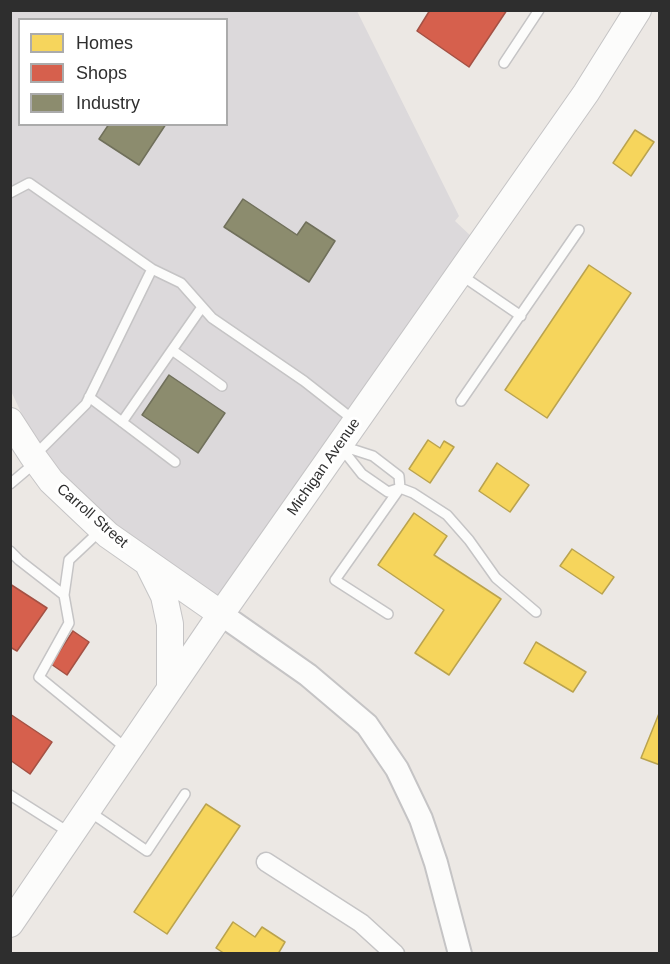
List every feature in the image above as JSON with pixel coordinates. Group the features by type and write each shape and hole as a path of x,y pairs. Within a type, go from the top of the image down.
{"main road":[{"name":"Michigan Avenue","path":"10,924 221,614 586,93 638,10"},
{"name":"Carroll Street","path":"10,421 51,481 102,529 221,614"},
{"path":"146,562 164,596 170,624 170,689"}],"street":[{"path":"221,614 308,675 367,725 397,769 421,819 436,863 458,953"},
{"path":"266,862 361,923 395,954"}],"lane":[{"path":"504,63 539,10"},
{"path":"10,193 29,183 152,269 182,284 212,318 304,381 356,422"},
{"path":"461,401 579,230"},
{"path":"10,484 86,404 152,269"},
{"path":"459,274 521,316"},
{"path":"122,422 202,307"},
{"path":"172,350 222,386"},
{"path":"89,397 175,462"},
{"path":"339,446 362,474 388,492 400,488 413,493 447,515 469,540 496,578 536,612"},
{"path":"339,446 373,456 399,476 400,488 335,580 388,614"},
{"path":"102,529 69,560 64,595 69,623 39,677 128,751"},
{"path":"11,553 64,595"},
{"path":"88,811 147,851 185,794"},
{"path":"10,795 72,835"}],"shaded area":[{"path":"11,11 357,11 459,216 455,221 473,238 220,601 154,554 150,548 147,550 115,527 51,464 33,438 11,391"}],"building: Homes":[{"path":"635,130 654,142 631,176 613,163"},
{"path":"589,265 631,293 547,418 505,390"},
{"path":"428,440 440,448 444,441 454,447 430,483 409,469"},
{"path":"497,463 529,485 510,512 479,491"},
{"path":"414,513 447,536 434,555 501,599 449,675 415,653 444,610 378,565"},
{"path":"572,549 614,577 602,594 560,566"},
{"path":"536,642 586,672 573,692 524,663"},
{"path":"660,711 660,765 641,758"},
{"path":"206,804 240,826 167,934 134,912"},
{"path":"233,922 255,937 262,927 285,942 278,954 225,954 216,948"}],"building: Shops":[{"path":"430,10 507,10 469,67 417,31"},
{"path":"10,584 47,608 17,651 10,647"},
{"path":"73,631 89,642 67,675 51,664"},
{"path":"10,714 52,742 30,774 10,760"}],"building: Industry":[{"path":"108,126 165,126 139,165 99,139"},
{"path":"243,199 297,235 306,222 335,241 309,282 224,227"},
{"path":"169,375 225,413 198,453 142,415"}]}
